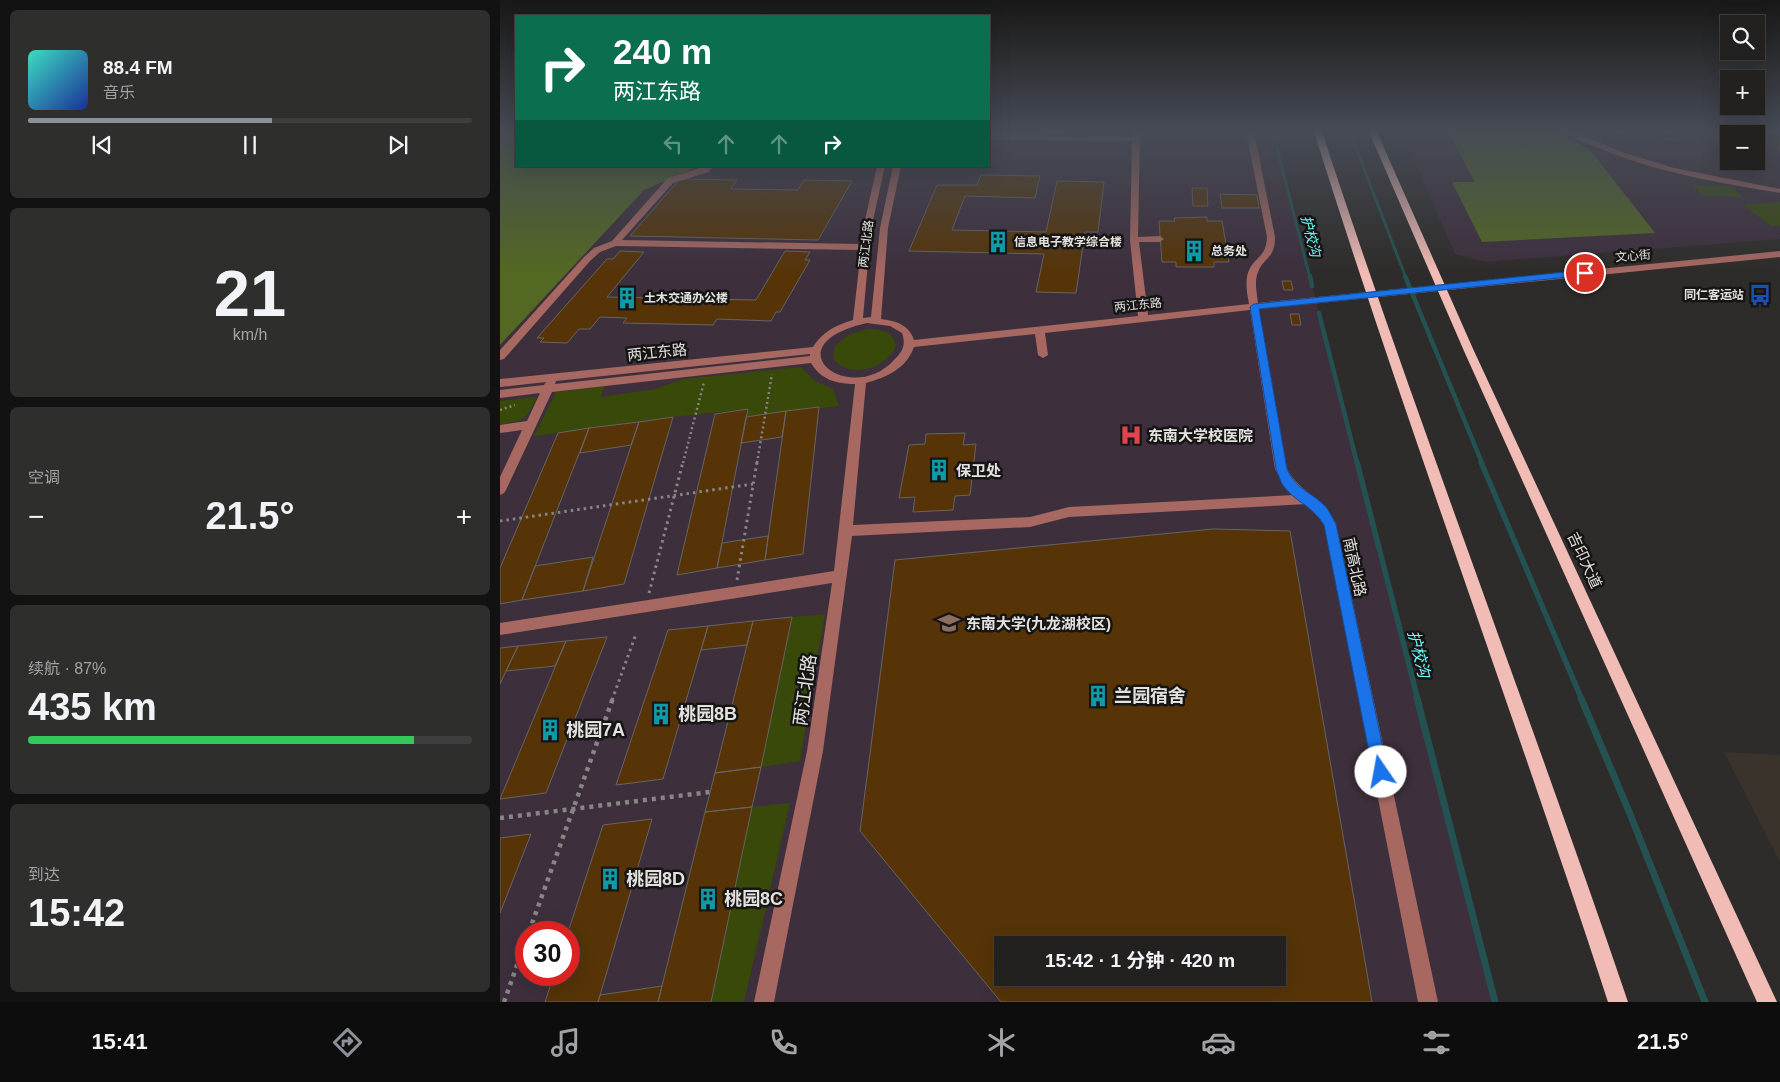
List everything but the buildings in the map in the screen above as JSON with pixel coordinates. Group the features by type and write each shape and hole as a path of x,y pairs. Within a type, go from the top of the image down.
{"main road":[{"path":"1333,179 1370,294 1569,855 1618,1002"},
{"name":"吉印大道","path":"1393,179 1439,287 1700,852 1767,1002"}],"street":[{"path":"615,242 670,181 677,179"},
{"name":"两江北路","path":"858,322 867,229 878,179"},
{"name":"两江北路","path":"876,320 884,228 894,179"},
{"path":"1135,179 1134,240 1143,319"},
{"name":"南高北路","path":"1259,179 1271,238 1271,250 1264,261 1254,270 1251,288 1281,469 1287,482 1321,510 1330,524 1428,1002"},
{"path":"1707,179 1780,191"},
{"path":"867,229 884,228"},
{"path":"1134,240 1160,239"},
{"path":"500,357 596,250 615,242 865,247"},
{"name":"文心街","path":"1370,294 1780,254"},
{"name":"两江东路","path":"910,344 1370,294"},
{"path":"876,320 896,324 905,330 910,339 910,349 904,360 893,369 861,381 845,381 832,378 822,372 816,364 816,354 827,336 839,328 858,322 876,320"},
{"path":"1040,330 1043,355"},
{"name":"两江东路","path":"500,384 551,383 707,371 773,364 816,354"},
{"name":"两江东路","path":"500,394 551,383 816,354"},
{"name":"两江北路","path":"764,1002 815,751 846,531 861,381"},
{"path":"500,490 551,383"},
{"path":"500,429 531,425"},
{"path":"846,531 1030,522 1069,512 1308,499"},
{"path":"500,629 840,576"}],"path":[{"path":"734,593 773,364"},
{"path":"645,607 707,371"},
{"path":"500,521 753,484"},
{"path":"533,921 636,634"},
{"path":"500,818 710,792"},
{"path":"504,1002 515,971"}],"shaded area":[{"name":"东南大学(九龙湖校区)","path":"500,179 1285,179 1495,1002 500,1002"},
{"path":"1422,179 1780,179 1780,239 1485,262 1455,254"},
{"path":"1724,752 1780,755 1780,862"}],"green space":[{"path":"500,179 670,179 644,190 500,345"},
{"path":"1473,179 1613,179 1655,233 1482,242 1452,182 1475,182"},
{"path":"1693,185 1732,186 1742,197 1702,196"},
{"path":"1780,202 1780,226 1771,226 1743,205"},
{"path":"867,329 881,330 889,334 896,345 892,353 885,360 867,369 848,369 840,365 833,358 835,346 848,335"},
{"path":"801,367 815,381 833,389 839,406 746,417 747,409 534,436 556,392 604,386 601,397 655,389 683,379"},
{"path":"537,398 527,415 515,422 500,424 500,401"},
{"path":"825,614 800,761 761,767 792,617"},
{"path":"790,803 744,1002 711,1002 752,807"}],"waterway":[{"name":"护校沟","path":"1285,179 1310,278"},
{"path":"1368,179 1406,278"},
{"name":"护校沟","path":"1310,276 1312,286"},
{"path":"1405,276 1482,463"},
{"name":"护校沟","path":"1319,313 1357,463"},
{"name":"护校沟","path":"1357,462 1418,700"},
{"path":"1481,462 1582,700"},
{"name":"护校沟","path":"1417,698 1495,1002"},
{"path":"1581,698 1630,814 1705,1002"}],"place":[{"name":"信息电子教学综合楼","path":"998,242"},
{"name":"总务处","path":"1194,251"},
{"name":"同仁客运站","path":"1760,295"},
{"name":"土木交通办公楼","path":"627,298"},
{"name":"东南大学校医院","path":"1131,435"},
{"name":"保卫处","path":"939,470"},
{"name":"东南大学(九龙湖校区)","path":"949,623"},
{"name":"兰园宿舍","path":"1098,696"},
{"name":"桃园8B","path":"661,714"},
{"name":"桃园7A","path":"550,730"},
{"name":"桃园8D","path":"610,879"},
{"name":"桃园8C","path":"708,899"}],"route":[{"path":"1381,772 1330,524 1321,510 1287,482 1281,469 1254,307 1585,273"}]}
